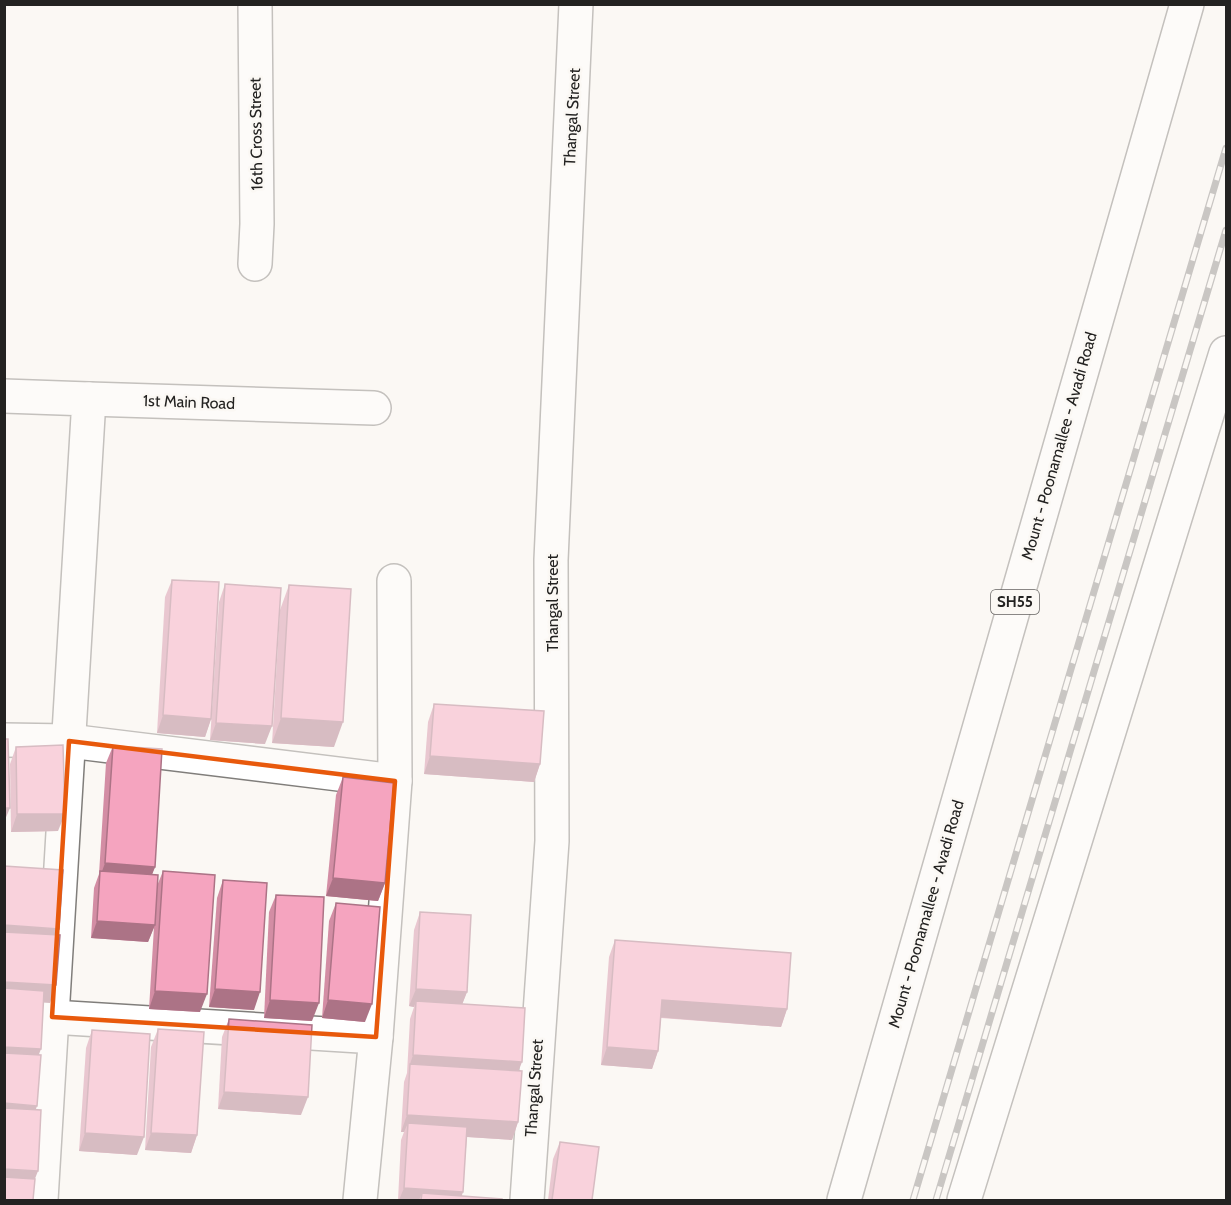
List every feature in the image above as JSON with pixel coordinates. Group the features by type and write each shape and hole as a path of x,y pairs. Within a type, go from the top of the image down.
{"street":[{"name":"16th Cross Street","path":"255,4 257,224 255,264"},
{"name":"Thangal Street","path":"526,1200 552,841 551,560 576,4"},
{"name":"Mount - Poonamallee - Avadi Road","path":"844,1200 1187,4"},
{"path":"964,1200 1227,353"},
{"name":"1st Main Road","path":"4,396 374,408"},
{"path":"41,1200 89,399"},
{"path":"360,1200 376,1037 395,781 394,581"},
{"path":"4,740 69,741 395,781"},
{"path":"52,1017 376,1037"}],"highlighted area":[{"path":"69,741 395,781 376,1037 52,1017"}],"building":[{"path":"172,580 219,582 211,719 163,715"},
{"path":"225,584 281,588 272,726 216,723"},
{"path":"289,585 351,589 343,722 281,718"},
{"path":"434,704 544,711 540,764 430,756"},
{"path":"4,739 8,739 10,808 4,808"},
{"path":"63,745 65,814 17,814 16,747"},
{"path":"113,746 162,749 155,867 105,863"},
{"path":"343,777 394,783 385,883 333,878"},
{"path":"4,866 63,870 59,929 4,925"},
{"path":"100,871 158,875 155,925 97,921"},
{"path":"163,871 215,875 207,994 155,991"},
{"path":"223,880 267,883 260,992 215,989"},
{"path":"276,895 324,897 319,1003 270,1000"},
{"path":"336,903 380,907 372,1004 328,1000"},
{"path":"420,912 471,915 467,992 416,989"},
{"path":"4,932 60,935 56,985 4,982"},
{"path":"615,940 791,953 787,1009 662,1000 658,1051 607,1047"},
{"path":"4,988 44,991 41,1049 4,1047"},
{"path":"416,1001 525,1008 522,1062 413,1055"},
{"path":"229,1019 312,1025 308,1097 224,1092"},
{"path":"158,1029 204,1032 197,1135 151,1133"},
{"path":"92,1030 150,1034 144,1137 85,1133"},
{"path":"4,1053 41,1055 37,1106 4,1103"},
{"path":"410,1064 522,1071 518,1122 407,1115"},
{"path":"4,1108 41,1110 38,1171 4,1169"},
{"path":"408,1123 467,1127 463,1192 404,1188"},
{"path":"560,1142 599,1147 592,1200 552,1200"},
{"path":"4,1177 35,1179 33,1200 4,1200"},
{"path":"422,1193 502,1199 502,1200 421,1200"}],"railway":[{"path":"913,1200 1226,148"},
{"path":"936,1200 1226,230"}]}
